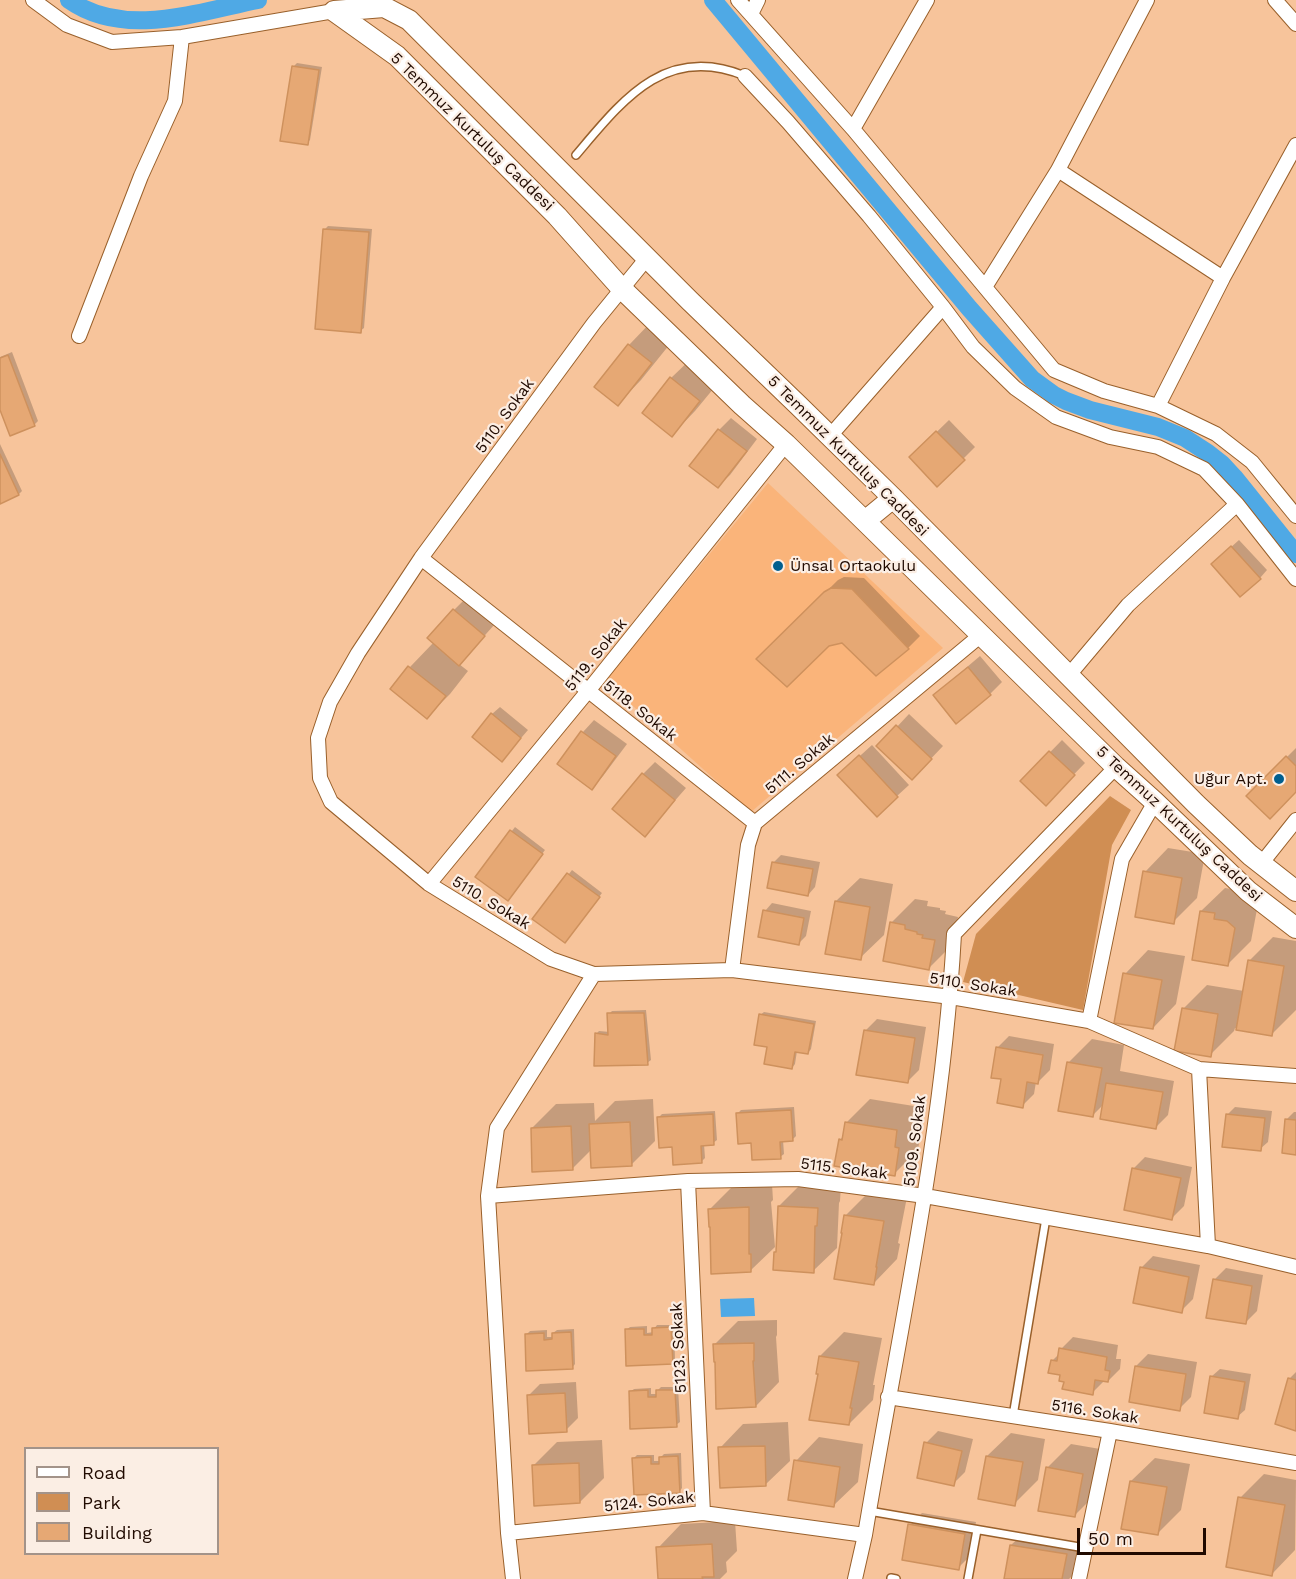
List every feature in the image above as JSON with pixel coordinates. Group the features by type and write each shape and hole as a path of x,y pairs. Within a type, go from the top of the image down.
{"main road":[{"name":"5 Temmuz Kurtuluş Caddesi","path":"329,5 384,7 409,20 647,258 893,498 1196,804 1261,864 1296,891"},
{"name":"5 Temmuz Kurtuluş Caddesi","path":"329,5 397,56 557,216 622,289 742,405 786,444 1116,767 1248,891 1296,928"},
{"path":"865,521 893,498"}],"street":[{"path":"33,0 67,25 111,42 182,37 329,5"},
{"path":"738,0 853,129 1054,370 1104,391 1158,406 1216,434 1252,462 1296,516"},
{"path":"751,14 758,0"},
{"path":"853,129 927,0"},
{"path":"985,287 1058,170 1147,0"},
{"path":"1275,0 1296,24"},
{"path":"79,336 141,176 175,101 182,37"},
{"path":"745,76 869,216 973,347 1015,388 1056,417 1110,437 1158,447 1204,470 1237,504 1296,579"},
{"path":"1158,406 1223,278 1296,146"},
{"path":"1058,170 1223,278"},
{"name":"5110. Sokak","path":"647,258 594,323 421,558 358,652 330,702 318,738 320,778 331,802 429,884 551,959 594,974 732,970 951,997 1089,1021 1198,1069 1296,1076"},
{"path":"830,436 943,307"},
{"name":"5119. Sokak","path":"429,884 588,691 786,444"},
{"path":"1069,675 1128,605 1237,504"},
{"name":"5118. Sokak","path":"421,558 755,823"},
{"name":"5111. Sokak","path":"755,823 981,635"},
{"name":"5109. Sokak","path":"855,1579 865,1535 925,1196 951,997 954,934 1116,767"},
{"path":"1089,1021 1122,859 1155,802"},
{"path":"1261,864 1296,820"},
{"path":"732,970 748,845 755,823"},
{"path":"513,1579 508,1533 488,1196 497,1128 594,974"},
{"path":"1198,1069 1208,1246"},
{"name":"5115. Sokak","path":"488,1196 688,1181 798,1179 925,1196 1208,1246 1296,1268"},
{"name":"5123. Sokak","path":"688,1181 703,1513"},
{"name":"5116. Sokak","path":"888,1397 1110,1431 1296,1463"},
{"path":"1079,1579 1110,1431"},
{"name":"5124. Sokak","path":"508,1533 703,1513 865,1535"}],"lane":[{"path":"576,155 624,101 637,90 670,72 699,66 725,69 745,76"},
{"path":"1012,1416 1046,1218"},
{"path":"869,1511 1085,1548"},
{"path":"968,1579 977,1530"}],"shaded area":[{"name":"Ünsal Ortaokulu","path":"768,483 943,648 751,812 605,681"}],"green space":[{"path":"1110,796 1131,810 1112,845 1083,1010 963,982 976,934"}],"water":[{"path":"754,1298 755,1316 721,1317 720,1299"}],"building":[{"path":"292,66 319,70 308,145 280,141"},
{"path":"323,229 369,232 361,333 315,329"},
{"path":"628,344 652,363 618,406 594,387"},
{"path":"8,355 35,426 10,436 0,410 0,358"},
{"path":"670,377 700,401 672,437 642,413"},
{"path":"718,429 747,451 718,488 689,466"},
{"path":"936,431 965,460 937,487 909,457"},
{"path":"0,454 19,495 0,504"},
{"path":"1231,546 1261,579 1240,597 1211,564"},
{"path":"831,588 852,589 909,649 876,676 842,643 829,646 787,687 756,659 824,592"},
{"path":"453,609 485,636 459,666 427,638"},
{"path":"408,666 446,696 427,719 390,689"},
{"path":"968,667 991,695 956,724 933,695"},
{"path":"491,713 521,738 502,762 472,737"},
{"path":"896,725 932,759 912,780 876,746"},
{"path":"581,731 616,756 592,790 557,764"},
{"path":"1049,751 1075,775 1046,806 1020,781"},
{"path":"859,755 898,797 877,817 837,775"},
{"name":"Uğur Apt.","path":"1286,756 1296,766 1296,792 1270,819 1246,796"},
{"path":"642,773 675,800 645,837 612,809"},
{"path":"510,830 543,854 508,901 475,877"},
{"path":"772,862 813,869 808,896 767,888"},
{"path":"1143,871 1182,878 1174,924 1135,917"},
{"path":"567,873 600,897 565,943 532,919"},
{"path":"835,901 870,907 861,960 825,954"},
{"path":"763,910 804,918 799,945 758,937"},
{"path":"1200,911 1215,913 1214,919 1227,921 1235,928 1228,966 1192,960"},
{"path":"890,922 905,925 905,929 923,935 922,938 935,940 929,970 883,961"},
{"path":"1248,960 1284,966 1272,1036 1236,1030"},
{"path":"1123,973 1162,980 1153,1029 1114,1023"},
{"path":"1182,1008 1218,1014 1211,1057 1174,1051"},
{"path":"607,1013 644,1013 648,1065 594,1066 595,1033 608,1035"},
{"path":"759,1014 814,1024 808,1054 795,1052 792,1069 764,1064 767,1047 754,1045"},
{"path":"864,1030 915,1038 908,1083 856,1075"},
{"path":"996,1047 1043,1055 1038,1084 1027,1082 1023,1108 997,1103 1001,1079 991,1078"},
{"path":"1067,1062 1102,1068 1093,1117 1058,1111"},
{"path":"1106,1083 1163,1092 1156,1129 1100,1119"},
{"path":"791,1110 793,1141 780,1142 781,1159 752,1160 751,1143 738,1144 736,1113"},
{"path":"713,1114 714,1145 701,1146 702,1163 673,1165 672,1147 659,1148 657,1117"},
{"path":"1226,1114 1265,1118 1261,1151 1222,1147"},
{"path":"1285,1119 1296,1120 1296,1155 1282,1153"},
{"path":"630,1122 632,1166 591,1168 589,1124"},
{"path":"845,1122 897,1130 895,1147 899,1148 895,1176 834,1166"},
{"path":"571,1126 573,1170 532,1172 531,1128"},
{"path":"1132,1168 1181,1178 1172,1220 1124,1210"},
{"path":"778,1206 818,1208 817,1226 815,1226 814,1273 773,1270"},
{"path":"749,1207 751,1272 711,1274 708,1209"},
{"path":"844,1215 884,1221 874,1285 834,1279"},
{"path":"1140,1267 1189,1277 1182,1313 1133,1303"},
{"path":"1213,1279 1252,1286 1246,1324 1206,1318"},
{"path":"671,1327 673,1364 626,1366 625,1329 644,1329 644,1335 652,1335 652,1328"},
{"path":"571,1332 573,1369 526,1371 525,1334 544,1333 544,1340 552,1339 552,1333"},
{"path":"754,1343 756,1407 716,1409 713,1344"},
{"path":"1059,1348 1107,1357 1105,1370 1110,1371 1108,1382 1095,1380 1093,1395 1062,1389 1064,1382 1059,1381 1060,1375 1048,1373 1051,1360 1057,1361"},
{"path":"819,1356 859,1362 849,1425 809,1420"},
{"path":"1135,1366 1186,1374 1180,1411 1129,1402"},
{"path":"1210,1376 1245,1382 1238,1419 1204,1413"},
{"path":"1288,1378 1296,1380 1296,1431 1275,1424"},
{"path":"648,1390 648,1397 656,1397 656,1390 675,1390 677,1427 630,1429 629,1391"},
{"path":"565,1393 567,1432 529,1434 527,1395"},
{"path":"924,1442 962,1451 954,1486 917,1478"},
{"path":"765,1446 766,1486 720,1488 718,1447"},
{"path":"678,1456 680,1493 634,1495 632,1458 651,1457 651,1464 659,1464 659,1457"},
{"path":"986,1456 1023,1462 1015,1506 978,1499"},
{"path":"794,1460 840,1467 834,1507 788,1500"},
{"path":"579,1463 580,1503 534,1506 532,1465"},
{"path":"1046,1467 1083,1474 1075,1517 1038,1511"},
{"path":"1130,1481 1167,1487 1158,1535 1121,1529"},
{"path":"1238,1497 1285,1505 1272,1576 1226,1567"},
{"path":"908,1524 965,1534 959,1570 902,1560"},
{"path":"712,1544 714,1577 658,1579 656,1547"},
{"path":"1010,1545 1067,1554 1062,1579 1004,1579"}],"waterway":[{"path":"69,0 90,12 113,18 137,20 186,16 258,0"},
{"path":"713,0 969,308 1032,379 1066,401 1090,410 1158,427 1185,438 1208,453 1234,477 1296,554"}],"place":[{"name":"Ünsal Ortaokulu","path":"778,566"},
{"name":"Uğur Apt.","path":"1279,779"}]}
